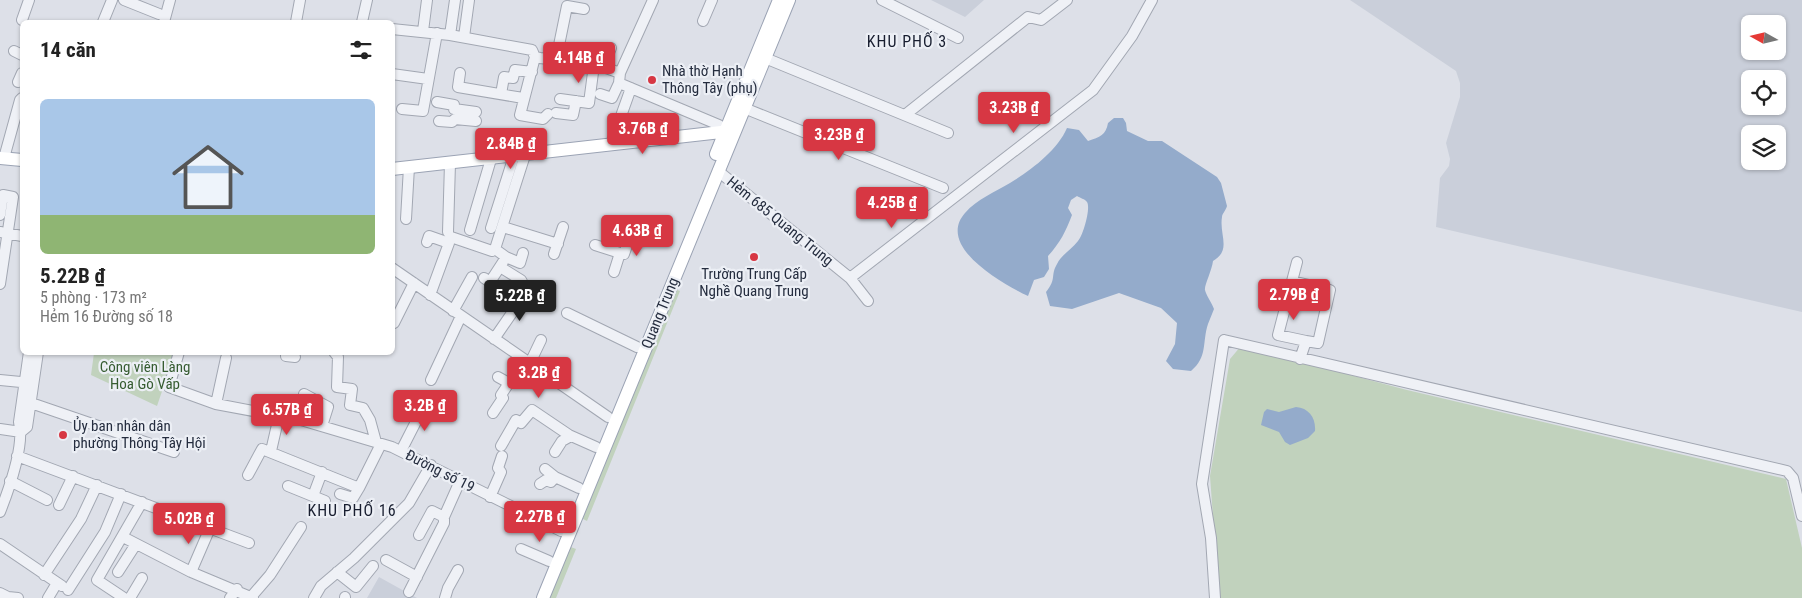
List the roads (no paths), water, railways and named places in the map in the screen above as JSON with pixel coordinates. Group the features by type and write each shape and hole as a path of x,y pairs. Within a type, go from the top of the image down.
{"main road":[{"name":"Quang Trung","path":"533,598 549,560 565,533 670,278 730,131 779,0"},
{"name":"Quang Trung","path":"543,598 579,488 596,447 611,420 637,347 718,171 730,131 744,108 789,0"},
{"path":"395,169 730,131"},
{"path":"2,158 20,160"}],"street":[{"path":"22,20 29,0"},
{"path":"105,20 112,0"},
{"path":"124,0 162,18 170,0"},
{"path":"296,20 300,0"},
{"path":"362,20 366,0"},
{"path":"423,31 428,0"},
{"path":"450,35 455,0"},
{"path":"464,37 469,0"},
{"path":"600,94 612,98 653,0"},
{"path":"704,21 712,0"},
{"path":"882,0 958,38"},
{"path":"905,115 1028,17 1041,20 1067,0"},
{"path":"846,275 1093,90 1132,36 1152,0"},
{"path":"556,60 567,6 584,9"},
{"path":"395,29 464,37 532,50 535,57 520,115 543,119 552,114 574,115 576,102"},
{"path":"402,108 423,111 436,33"},
{"path":"560,99 589,103 599,66 611,48"},
{"path":"535,57 599,66 620,78 631,88 730,131"},
{"path":"765,58 948,133"},
{"path":"501,94 504,77 513,78 514,70 532,72"},
{"path":"395,74 428,79"},
{"path":"460,74 458,87 479,89 523,98"},
{"path":"611,144 631,88"},
{"path":"2,158 20,100"},
{"path":"436,102 454,105 454,108 476,116 455,119 452,122 439,121"},
{"path":"744,108 943,188"},
{"path":"519,155 486,226 558,244"},
{"path":"495,249 502,229 519,155"},
{"path":"470,230 491,159"},
{"path":"430,295 450,238 450,163"},
{"path":"406,219 409,167"},
{"name":"Hẻm 685 Quang Trung","path":"718,171 846,275 868,301"},
{"path":"0,215 3,195 13,196 4,233 0,284"},
{"path":"554,254 563,227"},
{"path":"595,245 624,254 632,231"},
{"path":"4,233 20,236"},
{"path":"427,242 429,236 450,238 492,251 495,249 506,257 520,263 523,252"},
{"path":"614,272 620,253"},
{"path":"484,278 490,282 506,257"},
{"path":"1292,281 1330,290 1318,343 1278,335 1292,281 1297,262"},
{"path":"494,339 527,291 521,280 500,267"},
{"path":"395,270 611,420"},
{"path":"431,380 472,277"},
{"path":"395,324 414,283"},
{"path":"567,313 637,347"},
{"path":"530,364 541,340"},
{"path":"1215,598 1211,538 1202,484 1224,340 1787,471 1793,478 1802,516"},
{"path":"1300,359 1306,341"},
{"path":"22,432 27,427 30,404 29,355"},
{"path":"1,506 17,456 22,432 19,422 37,355"},
{"name":"Đường số 19","path":"178,355 169,387 216,404 322,426 401,451 565,533"},
{"path":"336,355 338,357 337,387 352,389 350,405 363,408 379,443 353,498 340,494"},
{"path":"216,404 226,358"},
{"path":"493,413 503,398 500,395 507,386 507,382 498,377"},
{"path":"0,380 29,383"},
{"path":"304,394 328,407 322,426"},
{"path":"401,451 426,402"},
{"path":"30,404 174,452"},
{"path":"490,496 501,472 498,468 501,451 516,420 521,423 532,410 571,436 596,447"},
{"path":"271,451 280,416"},
{"path":"0,429 22,432"},
{"path":"554,452 562,442 571,436"},
{"path":"248,475 262,449 271,451 358,488"},
{"path":"17,456 249,543"},
{"path":"314,598 321,586 354,558 408,503 431,465"},
{"path":"545,469 555,477 579,488"},
{"path":"313,496 322,472"},
{"path":"59,505 73,476"},
{"path":"540,484 546,480 551,482 555,477"},
{"path":"10,481 47,500"},
{"path":"409,592 444,523 444,517 460,481"},
{"path":"44,575 81,519 97,485"},
{"path":"288,486 324,501"},
{"path":"48,598 62,586 105,532 121,494"},
{"path":"124,598 97,580 124,537 142,502"},
{"path":"419,536 432,511 444,517"},
{"path":"124,537 191,572 237,589 252,597 270,575 300,527"},
{"path":"191,572 210,528"},
{"path":"0,544 62,586"},
{"path":"118,572 136,544"},
{"path":"521,549 549,560"},
{"path":"386,560 417,577"},
{"path":"337,572 356,587 373,566"},
{"path":"446,598 448,588 458,570"},
{"path":"130,598 142,578"},
{"path":"230,598 237,589"},
{"path":"0,593 8,597 17,597"}],"water":[{"path":"1114,118 1123,118 1127,131 1148,141 1162,141 1217,177 1221,183 1227,206 1222,217 1224,242 1222,252 1213,261 1205,288 1214,309 1206,331 1202,355 1191,371 1173,369 1166,361 1175,344 1177,323 1161,308 1119,293 1072,309 1050,306 1046,292 1051,283 1055,268 1061,257 1078,241 1084,228 1088,205 1084,199 1077,196 1071,200 1068,208 1072,215 1062,237 1048,256 1049,269 1044,277 1034,280 1028,296 990,274 966,251 959,239 958,226 965,213 981,200 1035,166 1057,144 1067,128 1079,130 1088,141 1102,135 1108,123"},
{"path":"1296,407 1305,409 1313,418 1315,431 1308,438 1290,445 1285,442 1279,432 1261,425 1264,412 1267,409 1279,412"}],"place":[{"name":"Nhà thờ Hạnh Thông Tây (phụ)","path":"652,80"},
{"name":"Trường Trung Cấp Nghề Quang Trung","path":"754,257"},
{"name":"Ủy ban nhân dân phường Thông Tây Hội","path":"63,435"}],"district":[{"name":"KHU PHỐ 3","path":"907,41"},
{"name":"KHU PHỐ 16","path":"352,510"}],"park label":[{"name":"Công viên Làng Hoa Gò Vấp","path":"145,376"}]}
